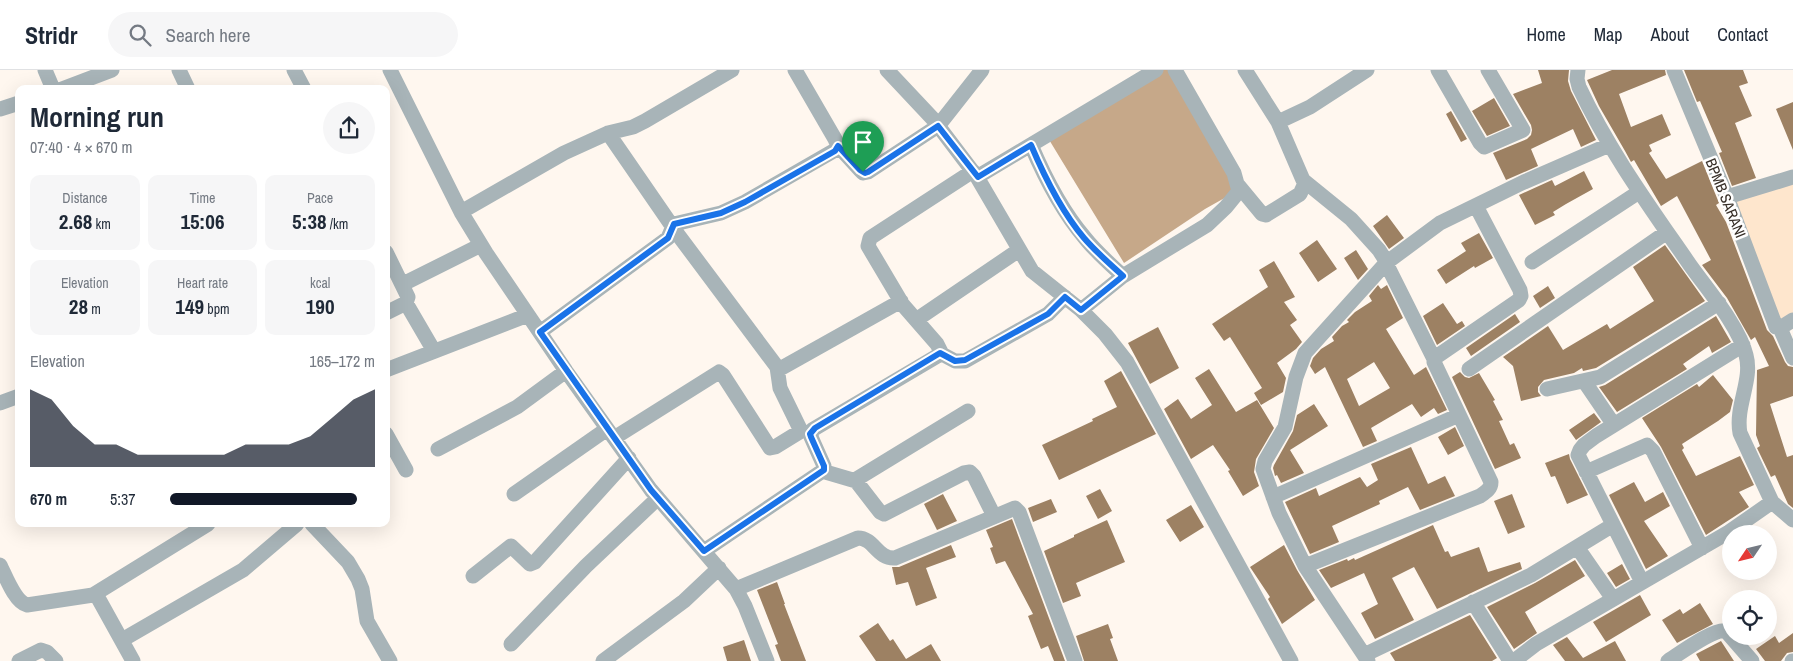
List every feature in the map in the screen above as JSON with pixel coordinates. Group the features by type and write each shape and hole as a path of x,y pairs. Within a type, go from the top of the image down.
{"street":[{"path":"45,70 51,85"},
{"path":"84,85 101,82 112,70"},
{"path":"180,70 186,85"},
{"path":"294,70 302,85"},
{"path":"390,70 461,212 481,245 566,371 658,498 736,589 745,606 767,661"},
{"path":"461,212 564,153 608,133 645,122 732,70"},
{"path":"795,70 838,146 865,173 938,126 982,70"},
{"path":"886,70 938,126 975,174 1032,271 1081,310 1105,334 1127,362 1291,661"},
{"path":"1065,297 1048,314 965,360 955,361 940,353 937,344 901,301 868,246 870,238 975,174 1031,145 1156,70"},
{"path":"1081,310 1123,276 1207,224 1226,207 1239,191 1234,173 1176,70"},
{"path":"1245,70 1278,122 1305,183 1351,219 1380,250 1434,359 1434,365 1491,482 1487,492 1480,496 1305,566"},
{"path":"1278,122 1310,108 1367,70"},
{"path":"1438,70 1484,147 1523,130 1488,70"},
{"path":"1578,70 1577,79 1579,87 1609,145 1639,192 1719,304 1743,345 1749,368 1740,403 1738,426 1740,434 1772,502 1793,520"},
{"name":"BPMB SARANI","path":"1674,70 1783,325 1793,358"},
{"path":"0,109 15,104"},
{"path":"514,494 611,433 719,372 723,375 770,448 775,447 801,431 780,388 778,370 608,133"},
{"path":"1031,145 1047,181 1064,210 1085,239 1123,276"},
{"path":"1609,145 1524,182 1440,223 1386,263 1305,353 1296,377 1285,427 1263,466 1263,471 1305,566 1366,658 1473,602 1531,575 1613,525"},
{"path":"673,226 715,216 737,206 835,151 838,146"},
{"path":"1727,197 1793,177"},
{"path":"1238,185 1262,214 1266,215 1300,194 1305,183"},
{"path":"1532,262 1639,192"},
{"path":"1434,359 1519,300 1521,296 1520,290 1476,206"},
{"path":"540,332 665,241 673,226"},
{"path":"1469,369 1667,232"},
{"path":"402,284 481,245"},
{"path":"916,320 1019,250"},
{"path":"390,260 408,295 406,303 434,351"},
{"path":"778,370 901,301"},
{"path":"390,311 406,303"},
{"path":"1548,389 1600,377 1719,304"},
{"path":"390,368 528,315"},
{"path":"1642,582 1578,455 1580,450 1584,445 1614,425 1743,345"},
{"path":"704,551 822,470 824,466 811,437 812,430 940,353"},
{"path":"438,450 517,407 566,371"},
{"path":"1584,381 1614,425"},
{"path":"0,403 15,397"},
{"path":"855,480 968,411"},
{"path":"1273,497 1458,415"},
{"path":"390,441 406,470"},
{"path":"1586,472 1644,445 1650,447 1702,548"},
{"path":"473,576 511,546 530,564 535,562 629,458"},
{"path":"822,470 855,480 880,512 884,514 964,473 970,472 974,476 994,516"},
{"path":"511,644 586,566 658,498"},
{"path":"1473,602 1512,661 1525,651 1729,532 1772,502"},
{"path":"736,589 858,538 865,539 886,557 894,558 1015,508 1019,512 1075,661"},
{"path":"0,565 19,600 24,604 28,605 94,595 203,527"},
{"path":"122,640 244,570 294,527"},
{"path":"315,527 348,562 358,579 362,589 367,621 390,661"},
{"path":"1578,547 1613,599"},
{"path":"603,661 684,601 719,568"},
{"path":"94,595 99,598 133,661"},
{"path":"1668,661 1722,630 1726,631 1752,661"},
{"path":"18,661 41,650 47,652 56,661"}],"shaded area":[{"path":"1158,70 1169,70 1237,191 1205,209 1124,263 1048,138"},
{"path":"1793,171 1793,320 1782,327 1727,198"}],"building":[{"path":"1538,70 1569,70 1568,81 1571,91 1596,140 1581,147 1573,129 1531,149 1538,166 1506,180 1493,153 1527,139 1531,135 1531,125 1513,94 1542,83"},
{"path":"1612,70 1665,70 1666,75 1619,94 1631,127 1662,114 1671,135 1649,145 1652,151 1649,153 1666,179 1702,161 1719,203 1716,205 1726,222 1767,330 1773,336 1785,362 1788,366 1793,367 1793,396 1770,404 1787,457 1793,455 1793,508 1788,504 1775,475 1771,477 1757,448 1760,446 1756,435 1757,370 1769,366 1755,337 1751,340 1727,298 1702,265 1711,260 1677,196 1661,206 1634,160 1631,162 1599,106 1587,80"},
{"path":"1684,70 1743,70 1748,83 1739,86 1752,116 1735,123 1756,178 1732,186 1719,153 1722,152 1700,101 1697,102"},
{"path":"1494,98 1510,126 1487,136 1472,111"},
{"path":"1793,102 1793,150 1776,109"},
{"path":"1451,111 1467,139 1461,142 1446,114"},
{"path":"1584,171 1593,189 1553,212 1555,215 1535,225 1519,195 1552,180 1555,186"},
{"path":"1387,215 1404,238 1389,249 1373,226"},
{"path":"1479,233 1493,258 1475,268 1474,266 1446,284 1437,270 1466,251 1461,243"},
{"path":"1317,240 1337,269 1318,282 1299,253"},
{"path":"1665,245 1705,301 1596,368 1583,371 1582,368 1574,373 1544,380 1538,387 1538,392 1541,396 1521,401 1513,366 1503,357 1548,326 1563,350 1607,324 1610,329 1654,301 1633,267"},
{"path":"1356,250 1368,269 1358,280 1344,258"},
{"path":"1274,261 1295,297 1284,302 1297,320 1290,325 1302,342 1296,349 1277,363 1286,378 1283,392 1261,405 1254,393 1262,388 1230,337 1224,341 1212,324 1268,287 1259,270"},
{"path":"1378,285 1381,289 1387,285 1403,318 1386,329 1414,375 1426,367 1447,410 1438,414 1434,408 1421,417 1412,404 1371,428 1377,441 1363,447 1325,367 1315,374 1310,366 1313,358 1321,349 1334,341 1332,337 1342,326 1349,322 1347,320 1355,312 1372,301 1369,296","holes":["1374,362 1390,388 1359,406 1347,379"]},
{"path":"1548,286 1555,298 1540,308 1533,296"},
{"path":"1443,303 1457,324 1462,321 1465,326 1437,345 1423,316"},
{"path":"1515,314 1520,322 1471,356 1466,348"},
{"path":"1716,316 1731,342 1712,353 1709,346 1683,364 1687,369 1617,412 1599,387"},
{"path":"1158,327 1179,368 1150,384 1128,343"},
{"path":"1209,369 1236,412 1257,400 1274,428 1256,459 1254,472 1259,486 1243,496 1228,471 1230,470 1213,445 1191,459 1164,409 1178,399 1191,419 1212,405 1195,378"},
{"path":"1121,371 1156,434 1059,480 1042,445 1093,421 1092,419 1117,407 1104,381"},
{"path":"1460,372 1469,378 1479,373 1495,400 1493,401 1503,420 1499,421 1510,445 1514,443 1521,458 1495,469 1452,377"},
{"path":"1713,375 1733,400 1730,412 1682,444 1684,448 1682,450 1696,476 1740,456 1754,485 1739,492 1749,507 1706,535 1661,447 1642,418 1697,384 1699,387"},
{"path":"1314,404 1328,426 1290,450 1304,473 1281,483 1277,475 1275,476 1274,465 1293,431 1297,415"},
{"path":"1594,413 1601,422 1576,440 1569,430"},
{"path":"1455,427 1464,446 1448,455 1438,437"},
{"path":"1411,447 1428,484 1445,476 1455,496 1420,510 1408,487 1379,501 1380,504 1332,526 1339,542 1310,554 1285,502 1316,488 1319,496 1360,477 1367,487 1378,480 1371,464"},
{"path":"1569,454 1588,495 1567,504 1555,476 1551,477 1545,463"},
{"path":"1634,482 1645,502 1663,492 1670,506 1644,521 1668,556 1646,569 1609,495"},
{"path":"1100,489 1112,511 1098,519 1086,496"},
{"path":"943,494 957,521 937,530 924,504"},
{"path":"1512,494 1525,527 1508,534 1494,501"},
{"path":"1051,499 1057,512 1033,522 1028,508"},
{"path":"1191,505 1204,527 1180,542 1166,520"},
{"path":"1012,519 1065,661 1054,661 1048,646 1041,649 1028,616 1033,614 1005,561 996,564 990,548 993,547 986,530"},
{"path":"1107,520 1125,562 1076,583 1081,596 1063,603 1044,551"},
{"path":"1433,525 1445,552 1448,551 1451,557 1479,547 1488,572 1520,562 1522,569 1437,609 1414,567 1392,578 1414,620 1375,639 1361,613 1378,604 1364,573 1331,588 1319,570 1347,559 1348,561 1354,558 1355,560"},
{"path":"951,545 956,557 926,568 937,598 916,606 908,582 896,585 892,567 899,567"},
{"path":"1284,545 1315,600 1282,624 1268,599 1270,597 1250,567"},
{"path":"1575,560 1585,576 1525,612 1537,633 1514,649 1487,607"},
{"path":"1622,564 1630,579 1616,587 1607,573"},
{"path":"777,582 806,661 781,661 775,645 778,644 757,590"},
{"path":"1640,595 1651,615 1606,642 1593,622"},
{"path":"1700,603 1713,624 1677,643 1662,620 1680,609 1683,614"},
{"path":"1470,615 1497,658 1492,661 1395,661 1390,653"},
{"path":"878,623 890,641 893,639 906,659 931,644 941,661 876,661 859,636"},
{"path":"1108,624 1113,638 1110,639 1118,661 1084,661 1076,636"},
{"path":"1793,633 1793,652 1787,653 1781,661 1765,661 1756,649 1762,645 1777,645 1777,640 1779,643"},
{"path":"1567,637 1583,658 1615,641 1626,661 1565,661 1553,645"},
{"path":"744,640 751,661 727,661 723,647"},
{"path":"1721,641 1734,661 1700,661 1696,654"}],"route":[{"path":"938,126 978,177 1031,145 1047,181 1064,210 1085,239 1123,276 1081,310 1065,297 1048,314 965,360 955,361 940,353 815,428 810,434 824,470 704,551 651,490 540,332 668,238 674,224 715,216 745,202 835,151 838,146 863,172 868,172 938,126"}]}
